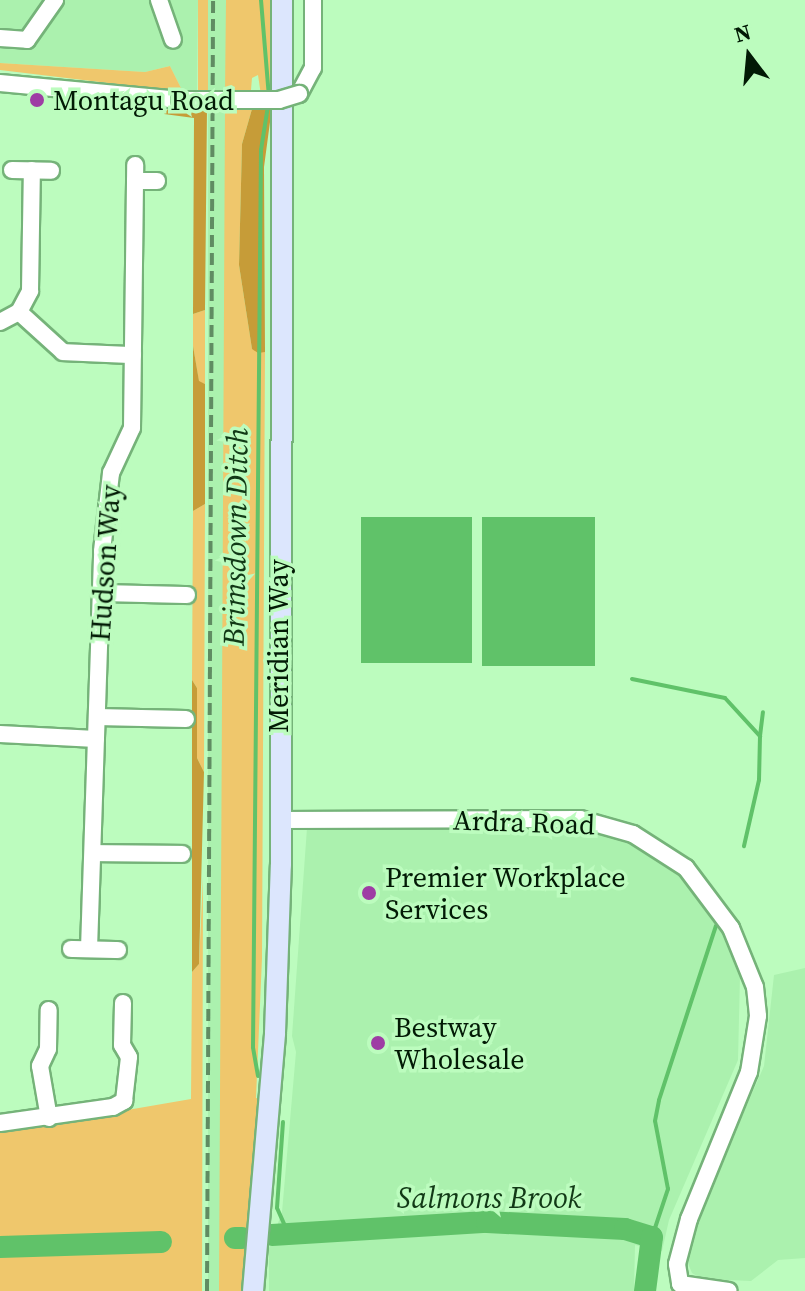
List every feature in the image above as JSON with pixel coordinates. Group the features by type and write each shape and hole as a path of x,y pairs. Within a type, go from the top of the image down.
{"main road":[{"name":"Meridian Way","path":"253,1291 256,1215 275,1033 280,820 282,0"}],"street":[{"path":"0,38 27,40 55,0"},
{"path":"159,0 173,40"},
{"path":"0,83 146,100 279,100 299,94 313,68 313,0"},
{"path":"12,170 51,171"},
{"path":"0,322 19,312 30,291 32,170"},
{"name":"Hudson Way","path":"89,949 100,593 111,473 131,435 135,173 157,181"},
{"path":"19,312 63,352 133,355"},
{"path":"100,593 187,595"},
{"path":"97,717 186,719"},
{"path":"0,734 96,739"},
{"name":"Ardra Road","path":"280,820 580,819 657,846 710,894 753,972 755,1045 742,1090 689,1219 676,1275 689,1288 729,1291"},
{"path":"93,853 182,854"},
{"path":"71,949 118,950"},
{"path":"0,1123 49,1118 124,1101 129,1057 122,1045 123,1003"},
{"path":"49,1010 48,1049 40,1066 49,1118"}],"shaded area":[{"path":"0,0 198,0 197,92 183,92 170,66 145,72 0,63"},
{"path":"198,0 208,0 208,92 198,92"},
{"path":"208,0 226,0 226,1291 208,1291"},
{"path":"226,0 270,0 272,107 263,109 258,75 252,78 251,90 225,92"},
{"path":"0,63 145,72 170,66 183,92 0,70"},
{"path":"272,107 264,167 265,352 258,353 252,349 239,265 242,144 252,109"},
{"path":"207,108 205,310 193,314 194,118 164,114 168,109"},
{"path":"225,108 252,109 242,144 239,265 252,349 265,352 262,958 256,1098 260,1099 244,1291 219,1291"},
{"path":"205,310 205,384 199,382 193,346 193,314"},
{"path":"193,346 199,381 205,384 205,504 193,511"},
{"path":"205,504 204,772 197,758 197,688 192,680 193,511"},
{"path":"361,517 472,517 472,663 361,663"},
{"path":"482,517 595,517 595,666 482,666"},
{"path":"192,680 197,688 197,758 204,772 199,964 192,972"},
{"path":"497,826 596,833 639,847 669,866 705,903 724,935 740,976 738,1060 669,1220 662,1251 635,1245 634,1291 269,1291 269,1248 282,1212 296,1052 292,1036 307,828"},
{"path":"203,877 202,1291 0,1291 0,1132 191,1099 192,972 199,964"},
{"path":"805,968 805,1258 778,1260 751,1281 702,1279 692,1273 687,1261 692,1231 764,1066 774,975"}],"waterway":[{"name":"Brimsdown Ditch","path":"261,0 269,97"},
{"name":"Brimsdown Ditch","path":"258,1076 253,1047 261,150 268,106"},
{"path":"632,679 725,698 760,736 759,780 744,846"},
{"path":"760,736 763,712"},
{"path":"652,1237 668,1189 655,1121 659,1100 716,926"},
{"name":"Brimsdown Ditch","path":"283,1122 277,1208 288,1233"},
{"name":"Salmons Brook","path":"272,1235 487,1222 625,1229 652,1237 645,1291"},
{"name":"Salmons Brook","path":"235,1238 242,1238"},
{"name":"Salmons Brook","path":"0,1247 161,1242"}],"railway":[{"path":"207,1291 213,0"}],"place":[{"name":"Montagu Road","path":"37,100"},
{"name":"Premier Workplace Services","path":"369,893"},
{"name":"Bestway Wholesale","path":"378,1043"}]}
